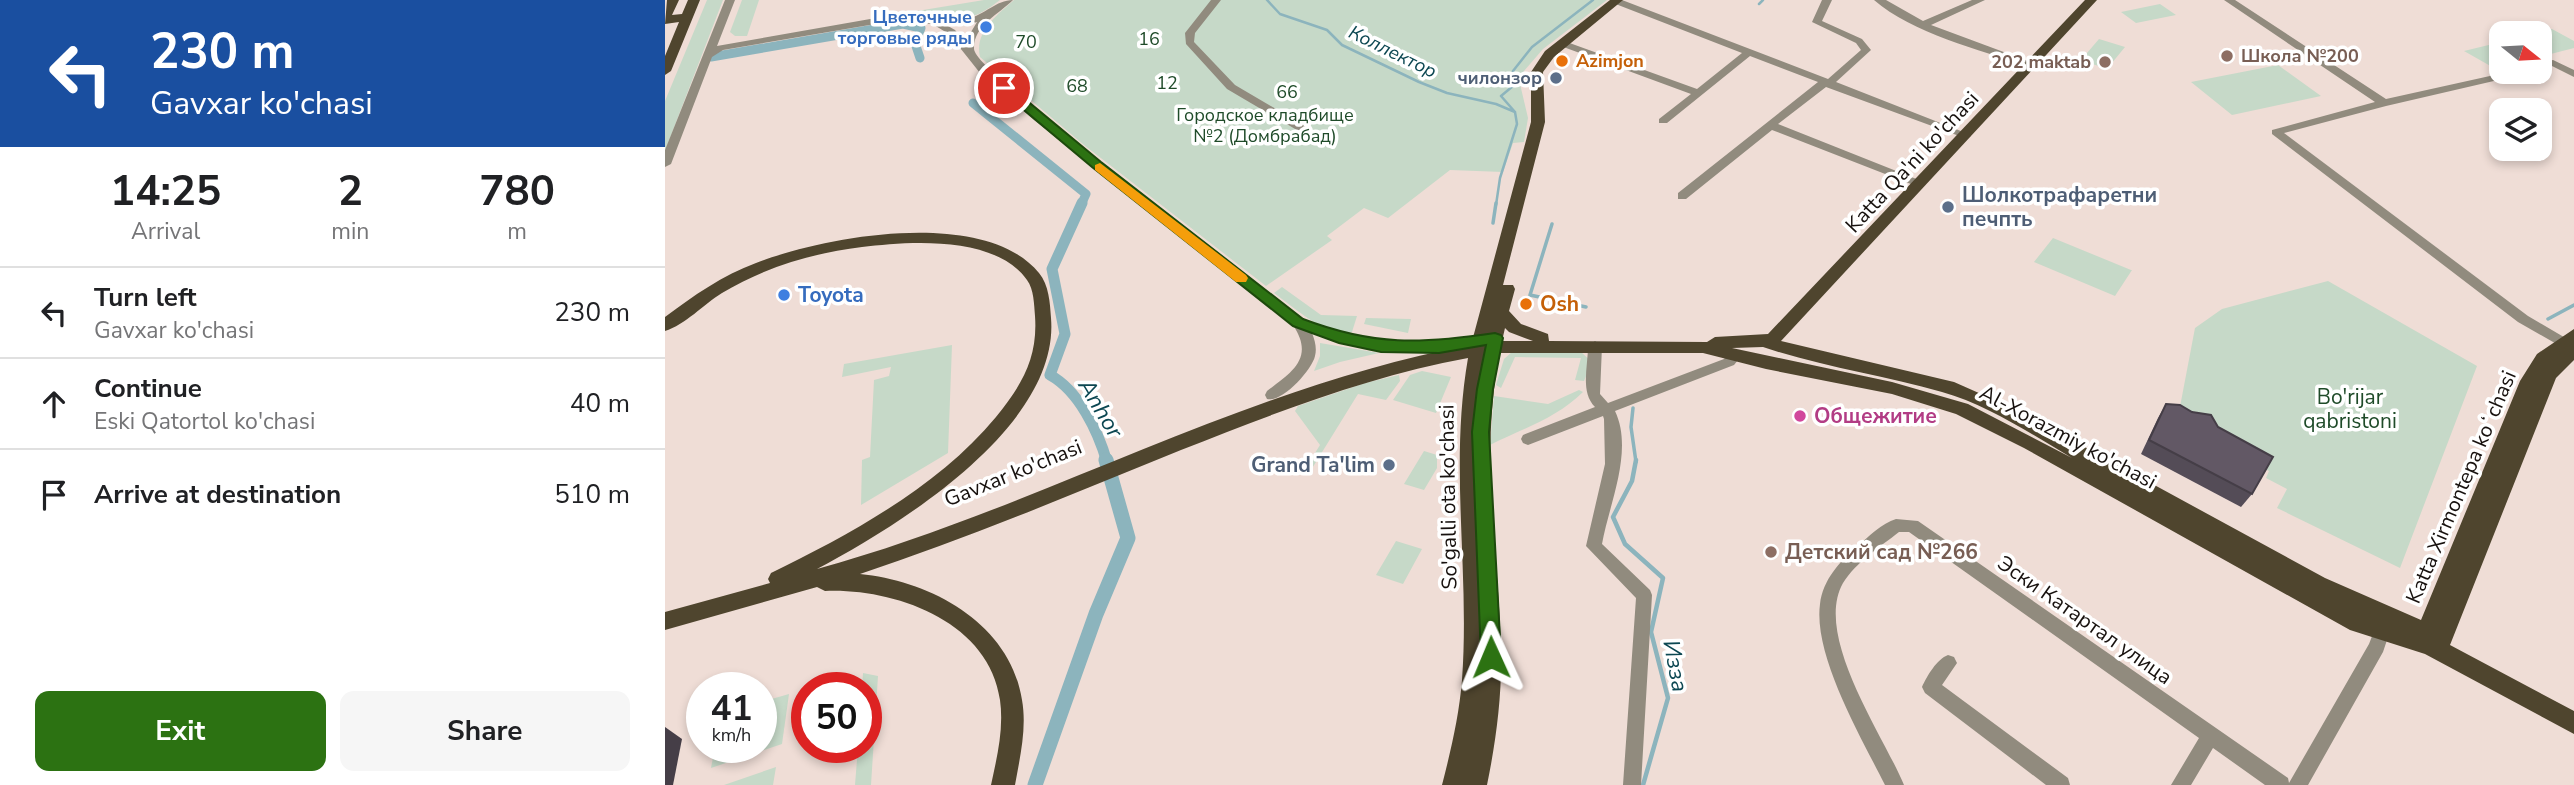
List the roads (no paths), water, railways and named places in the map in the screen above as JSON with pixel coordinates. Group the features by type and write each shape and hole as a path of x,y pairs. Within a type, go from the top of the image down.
{"main road":[{"path":"673,0 665,19 687,17"},
{"path":"665,69 694,0"},
{"name":"Katta Qa'ni ko'chasi","path":"1767,346 2091,0"},
{"name":"So'galli ota ko'chasi","path":"1475,785 1490,703 1490,614 1480,432 1487,343 1538,122 1537,72 1543,60 1620,1"},
{"name":"So'galli ota ko'chasi","path":"1454,785 1469,726 1476,659 1467,459 1470,387 1501,312 1548,121 1542,79 1564,44"},
{"path":"665,325 707,295 763,266 828,248 876,239 930,238 974,245 1009,256 1033,277 1043,310 1042,351 1027,386 1001,422 955,467 905,508 775,585"},
{"path":"1501,312 1515,328 1542,338"},
{"name":"Al-Xorazmiy ko'chasi","path":"1487,343 1542,338 1767,346 1940,385 1973,397 2318,584 2574,710"},
{"name":"Katta Xirmontepa koʻchasi","path":"2432,639 2549,375 2570,342"},
{"name":"Al-Xorazmiy ko'chasi","path":"1487,343 1707,348 1767,346 1962,409 2030,443 2357,623 2382,631 2432,639 2574,723"},
{"name":"Gavxar ko'chasi","path":"1124,461 1272,395 1368,364 1439,347 1487,343"},
{"name":"Gavxar ko'chasi","path":"665,621 705,604 925,544 1124,461 1279,404 1418,361 1487,343"},
{"path":"1418,361 1439,361 1458,366 1467,374 1470,387"},
{"path":"775,585 836,582 878,585 918,597 973,627 996,653 1009,690 1011,747 1003,785"},
{"name":"Gavxar ko'chasi","path":"665,609 705,604"}],"street":[{"path":"665,163 730,0"},
{"path":"1216,0 1190,33 1189,42 1231,87 1306,131"},
{"path":"1682,196 1866,50 1859,41 1817,22 1827,0"},
{"path":"1879,0 1923,25 2031,64"},
{"path":"1923,25 1980,0"},
{"path":"2229,0 2384,103"},
{"path":"1620,1 1966,135"},
{"path":"937,23 975,20 1004,3"},
{"path":"969,54 969,42 973,33 1004,3"},
{"path":"706,56 720,48 740,43 893,18 917,18 937,23 952,32 984,71 1046,124 1298,322 1310,339 1309,357 1297,373 1272,395"},
{"path":"715,35 723,42 740,43"},
{"path":"1564,44 1696,92"},
{"path":"1696,92 1749,52"},
{"path":"2552,63 2574,74"},
{"path":"2489,79 2276,132 2523,319 2570,342"},
{"path":"1663,121 1696,98 1696,92"},
{"path":"1769,125 1920,184"},
{"path":"1298,322 1339,338 1370,345 1439,347"},
{"path":"1595,346 1596,371 1592,391 1595,400 1607,410 1611,418 1611,477 1597,523 1594,546 1644,595 1632,785"},
{"path":"1528,439 1767,346"},
{"name":"Эски Катартал улица","path":"1895,785 1836,666 1828,601 1838,577 1896,525 1912,526 2281,785"},
{"path":"2298,785 2377,647 2382,631"},
{"path":"1948,663 1931,687 2061,785"},
{"path":"2180,785 2210,737"}],"waterway":[{"name":"Коллектор","path":"1267,0 1280,14 1327,30 1342,45 1419,82 1447,93 1496,104 1515,112"},
{"name":"Коллектор","path":"1515,112 1501,96 1513,86 1513,71 1532,47 1593,0"},
{"name":"Изза","path":"1759,4 1763,0"},
{"name":"Anhor","path":"711,57 903,24 921,28 915,43 920,58"},
{"name":"Anhor","path":"973,103 1086,194 1081,205"},
{"name":"Коллектор","path":"1496,205 1500,178 1517,124 1515,112"},
{"name":"Anhor","path":"1082,203 1052,269 1065,334 1050,375 1070,391 1086,413 1107,462"},
{"name":"Коллектор","path":"1493,223 1496,203"},
{"name":"Коллектор","path":"1552,224 1530,295 1586,307"},
{"path":"2548,319 2574,305"},
{"name":"Изза","path":"1633,408 1631,427 1636,461"},
{"name":"Anhor","path":"1035,785 1096,614 1128,538 1106,460"},
{"name":"Изза","path":"1636,461 1632,481 1613,517 1625,544 1663,578 1651,632 1668,698 1643,785"}],"place":[{"name":"Цветочные торговые ряды","path":"986,27"},
{"name":"Школа №200","path":"2227,56"},
{"name":"Azimjon","path":"1562,61"},
{"name":"202 maktab","path":"2105,62"},
{"name":"чилонзор","path":"1556,78"},
{"name":"Шолкотрафаретни печпть","path":"1948,207"},
{"name":"Toyota","path":"784,295"},
{"name":"Osh","path":"1526,304"},
{"name":"Общежитие","path":"1800,416"},
{"name":"Grand Ta'lim","path":"1389,465"},
{"name":"Детский сад №266","path":"1771,552"}],"park label":[{"name":"16","path":"1149,39"},
{"name":"70","path":"1026,42"},
{"name":"12","path":"1167,83"},
{"name":"68","path":"1077,86"},
{"name":"66","path":"1287,92"},
{"name":"Городское кладбище №2 (Домбрабад)","path":"1265,125"},
{"name":"Bo'rijar qabristoni","path":"2350,409"}]}
